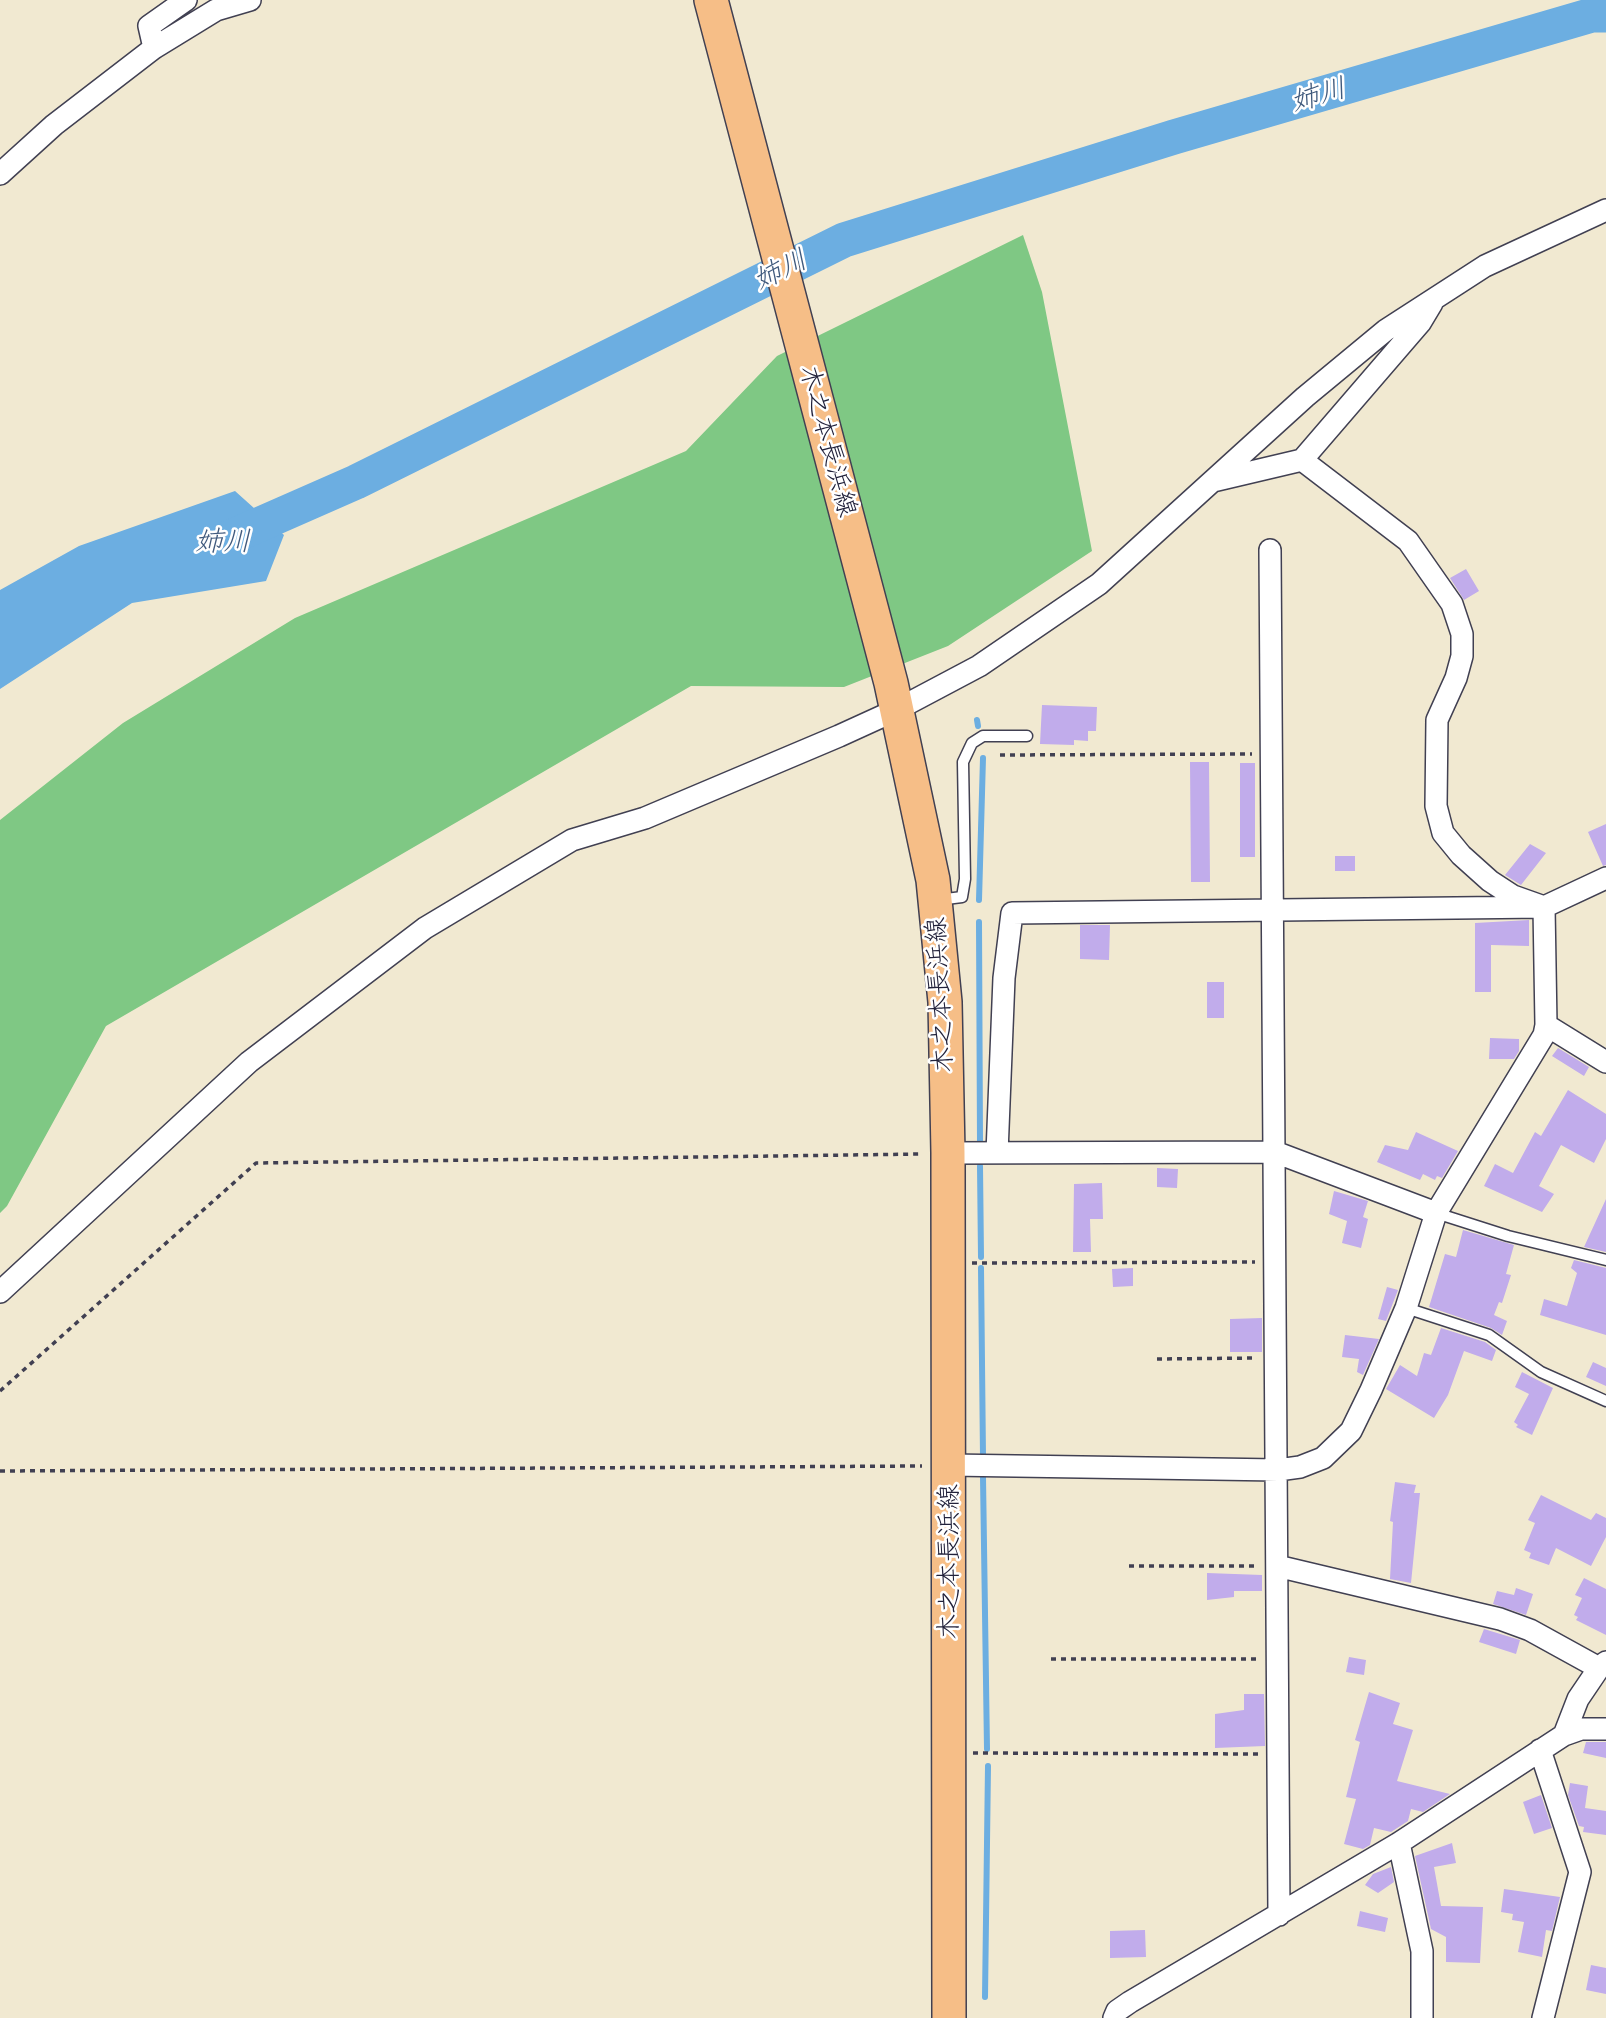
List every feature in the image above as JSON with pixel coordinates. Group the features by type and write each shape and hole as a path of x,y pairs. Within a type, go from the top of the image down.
{"main road":[{"name":"木之本長浜線","path":"711,0 894,696 935,900 945,1002 948,1153 949,2018"}],"street":[{"path":"154,48 149,26 186,0"},
{"path":"0,174 54,125 154,48 216,10 250,0"},
{"path":"0,1292 249,1062 425,928 572,840 645,818 894,696 979,666 1099,584 1345,364 1436,296 1485,266 1606,210"},
{"path":"1210,482 1302,460 1420,323 1436,296"},
{"path":"1302,460 1408,541 1452,604 1462,634 1462,656 1437,720 1436,806 1439,820 1451,844 1490,881 1513,896 1544,907"},
{"path":"1269,550 1278,1470 1279,1915"},
{"path":"997,1153 1004,978 1012,913 1544,907 1606,878"},
{"path":"950,1465 1278,1470 1310,1464 1342,1443 1371,1390 1406,1308 1436,1213 1544,1035 1544,907"},
{"path":"1546,1025 1606,1062"},
{"path":"948,1153 1275,1152 1436,1213"},
{"path":"1277,1566 1500,1619 1530,1630 1602,1665 1578,1699 1564,1735"},
{"path":"1114,2018 1117,2011 1130,2002 1399,1843 1564,1735 1581,1729 1606,1729"},
{"path":"1540,1750 1580,1872 1543,2018"},
{"path":"1399,1843 1422,1951 1422,2018"}],"lane":[{"path":"935,900 962,897 963,762 972,743 983,736 1027,736"},
{"path":"1436,1213 1508,1236 1606,1260"},
{"path":"1406,1308 1489,1335 1549,1376 1606,1401"}],"path":[{"path":"1000,755 1272,754"},
{"path":"0,1391 256,1163 948,1153"},
{"path":"949,1263 1276,1262"},
{"path":"1157,1359 1277,1358"},
{"path":"0,1471 950,1465"},
{"path":"1129,1566 1277,1566"},
{"path":"1051,1659 1278,1659"},
{"path":"991,1753 1279,1754"}],"green space":[{"path":"1023,235 1042,292 1092,551 948,646 844,687 691,686 106,1026 7,1206 0,1213 0,820 123,723 295,618 686,451 777,356"}],"water":[{"name":"姉川","path":"235,491 284,535 266,581 132,603 0,689 0,590 79,546"}],"building":[{"path":"1466,569 1479,591 1464,600 1450,578"},
{"path":"1042,705 1097,707 1096,731 1088,731 1088,741 1074,740 1074,745 1040,744"},
{"path":"1190,762 1209,762 1210,882 1191,882"},
{"path":"1240,763 1255,763 1255,857 1240,857"},
{"path":"1606,824 1606,865 1603,866 1588,832"},
{"path":"1530,844 1546,853 1521,885 1505,875"},
{"path":"1335,856 1355,856 1355,871 1335,871"},
{"path":"1529,920 1529,946 1491,945 1491,992 1475,992 1475,923"},
{"path":"1080,925 1110,925 1109,960 1080,959"},
{"path":"1207,982 1224,982 1224,1018 1207,1018"},
{"path":"1490,1038 1519,1039 1519,1051 1514,1059 1489,1059"},
{"path":"1558,1048 1589,1067 1584,1076 1552,1056"},
{"path":"1568,1090 1606,1114 1606,1139 1594,1163 1561,1145 1539,1186 1554,1194 1542,1212 1484,1186 1495,1164 1513,1173 1535,1132 1541,1136"},
{"path":"1416,1132 1458,1151 1442,1178 1437,1176 1435,1180 1423,1174 1420,1180 1377,1162 1385,1145 1408,1150"},
{"path":"1157,1168 1178,1169 1177,1188 1157,1187"},
{"path":"1102,1183 1103,1219 1090,1219 1091,1252 1073,1252 1074,1184"},
{"path":"1334,1191 1368,1201 1363,1217 1368,1219 1361,1248 1342,1243 1347,1221 1329,1214"},
{"path":"1606,1199 1606,1252 1584,1247"},
{"path":"1463,1230 1514,1245 1506,1274 1511,1275 1502,1303 1499,1302 1494,1315 1507,1321 1502,1335 1491,1328 1429,1307 1445,1254 1456,1257"},
{"path":"1574,1260 1606,1268 1606,1335 1540,1315 1544,1299 1567,1306 1577,1273 1571,1268"},
{"path":"1133,1268 1133,1286 1113,1287 1112,1269"},
{"path":"1387,1287 1398,1290 1386,1321 1378,1319"},
{"path":"1262,1318 1262,1352 1230,1352 1230,1319"},
{"path":"1441,1328 1485,1342 1496,1350 1492,1361 1464,1351 1448,1395 1434,1418 1386,1389 1400,1365 1417,1376 1424,1353 1431,1355"},
{"path":"1345,1335 1379,1339 1363,1375 1357,1372 1359,1359 1342,1357"},
{"path":"1593,1362 1606,1368 1606,1386 1586,1377"},
{"path":"1522,1372 1553,1388 1532,1435 1516,1427 1518,1425 1514,1422 1529,1394 1515,1387"},
{"path":"1395,1482 1416,1485 1414,1493 1420,1493 1411,1583 1390,1579 1393,1522 1390,1521"},
{"path":"1541,1495 1591,1520 1596,1513 1606,1518 1606,1537 1591,1566 1556,1548 1549,1565 1529,1558 1531,1553 1524,1550 1535,1523 1528,1520"},
{"path":"1207,1573 1262,1575 1262,1591 1234,1591 1234,1597 1207,1600"},
{"path":"1584,1578 1606,1589 1606,1635 1576,1620 1578,1617 1574,1615 1582,1598 1575,1595"},
{"path":"1516,1588 1533,1594 1526,1615 1493,1604 1497,1591 1514,1595"},
{"path":"1484,1629 1520,1640 1516,1654 1479,1642"},
{"path":"1349,1657 1366,1660 1364,1675 1346,1672"},
{"path":"1369,1692 1400,1703 1393,1724 1413,1730 1397,1781 1450,1794 1423,1812 1411,1809 1408,1821 1391,1832 1374,1828 1370,1845 1363,1849 1344,1844 1356,1799 1346,1797 1360,1742 1355,1740"},
{"path":"1244,1694 1264,1694 1265,1746 1215,1748 1215,1714 1244,1710"},
{"path":"1586,1742 1606,1742 1606,1758 1583,1753"},
{"path":"1570,1783 1588,1786 1585,1808 1606,1811 1606,1835 1583,1832 1584,1827 1579,1826 1568,1795"},
{"path":"1541,1795 1552,1828 1534,1834 1523,1802"},
{"path":"1452,1843 1456,1863 1434,1867 1441,1906 1483,1907 1480,1963 1446,1962 1446,1937 1431,1929 1415,1856"},
{"path":"1391,1867 1394,1882 1378,1893 1365,1885 1373,1874"},
{"path":"1504,1889 1560,1897 1552,1931 1546,1930 1542,1957 1518,1952 1524,1922 1512,1920 1513,1914 1501,1912"},
{"path":"1360,1911 1388,1918 1385,1932 1357,1926"},
{"path":"1145,1930 1146,1957 1110,1958 1110,1931"},
{"path":"1591,1965 1606,1968 1606,1994 1586,1990"}],"waterway":[{"name":"姉川","path":"224,540 356,482 844,240 1174,137 1592,15 1606,15"},
{"path":"977,720 978,726"},
{"path":"979,900 983,758"},
{"path":"979,922 980,1144"},
{"path":"980,1166 981,1257"},
{"path":"981,1268 983,1457"},
{"path":"983,1477 987,1749"},
{"path":"985,1997 988,1766"}]}
